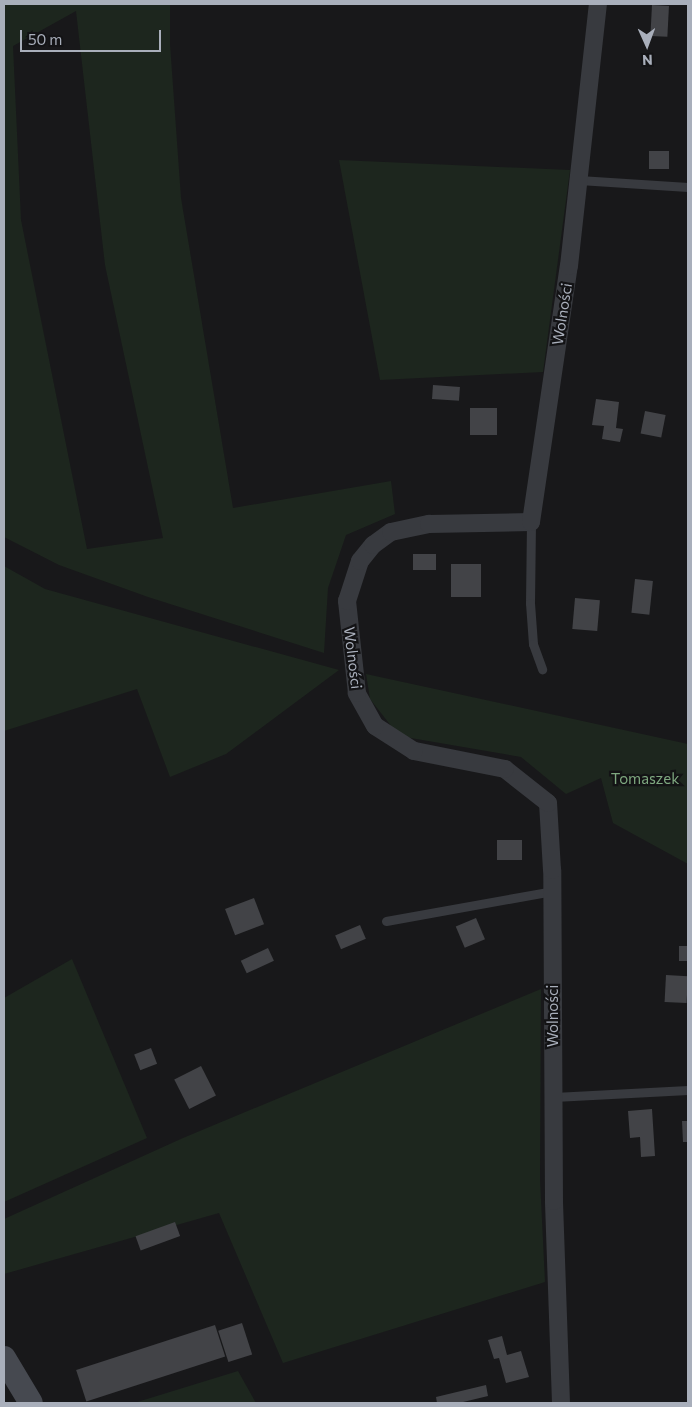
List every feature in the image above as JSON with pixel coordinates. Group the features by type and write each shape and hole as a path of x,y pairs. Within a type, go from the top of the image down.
{"main road":[{"path":"5,1364 32,1403"}],"street":[{"name":"Wolności","path":"561,1403 554,1097 552,891 548,804 505,769 414,751 387,736 368,717 354,680 347,601 360,561 373,544 391,532 429,524 531,522 579,180 598,4"}],"lane":[{"path":"579,180 688,187"},
{"path":"531,522 530,603 533,644 542,669"},
{"path":"386,921 552,891"},
{"path":"554,1097 688,1090"}],"green space":[{"path":"4,4 170,4 170,44 181,198 233,508 391,481 395,514 346,535 328,588 324,653 148,597 59,565 4,537","holes":["76,11 105,265 163,538 87,549 21,220 13,46"]},
{"path":"339,160 570,170 543,372 380,380"},
{"path":"4,566 45,589 339,670 226,754 170,777 137,689 4,731"},
{"name":"Tomaszek","path":"366,674 688,744 688,864 613,823 601,778 566,794 521,757 399,736 370,699"},
{"path":"72,959 147,1138 4,1202 4,998"},
{"path":"541,989 540,1179 545,1282 283,1363 219,1213 4,1274 4,1219 183,1138"},
{"path":"238,1371 256,1403 134,1403"}],"building":[{"path":"652,5 669,6 667,37 650,36"},
{"path":"649,151 669,151 669,169 649,169"},
{"path":"433,385 460,387 459,401 432,399"},
{"path":"596,399 619,402 616,428 623,429 620,442 602,439 604,426 592,425"},
{"path":"470,408 497,408 497,435 470,435"},
{"path":"645,411 666,415 661,438 641,434"},
{"path":"413,554 436,554 436,570 413,570"},
{"path":"451,564 481,564 481,597 451,597"},
{"path":"635,579 653,581 649,615 631,613"},
{"path":"575,598 600,600 597,631 572,629"},
{"path":"497,840 522,840 522,860 497,860"},
{"path":"254,898 264,924 235,935 225,909"},
{"path":"476,918 485,939 465,948 456,927"},
{"path":"360,925 366,939 341,949 335,936"},
{"path":"679,946 688,946 688,961 679,961"},
{"path":"268,948 274,961 247,973 241,961"},
{"path":"666,975 688,976 687,1003 665,1002"},
{"path":"151,1048 157,1064 140,1070 134,1054"},
{"path":"201,1066 216,1095 189,1109 174,1080"},
{"path":"652,1109 655,1156 641,1157 640,1137 630,1138 628,1111"},
{"path":"682,1121 688,1121 688,1142 683,1142"},
{"path":"175,1222 180,1236 141,1250 136,1236"},
{"path":"242,1323 252,1354 228,1362 218,1331"},
{"path":"215,1325 225,1356 86,1402 76,1370"},
{"path":"502,1336 507,1355 521,1351 529,1377 506,1383 499,1358 494,1359 488,1340"},
{"path":"486,1385 488,1396 459,1403 437,1403 436,1397"}]}
